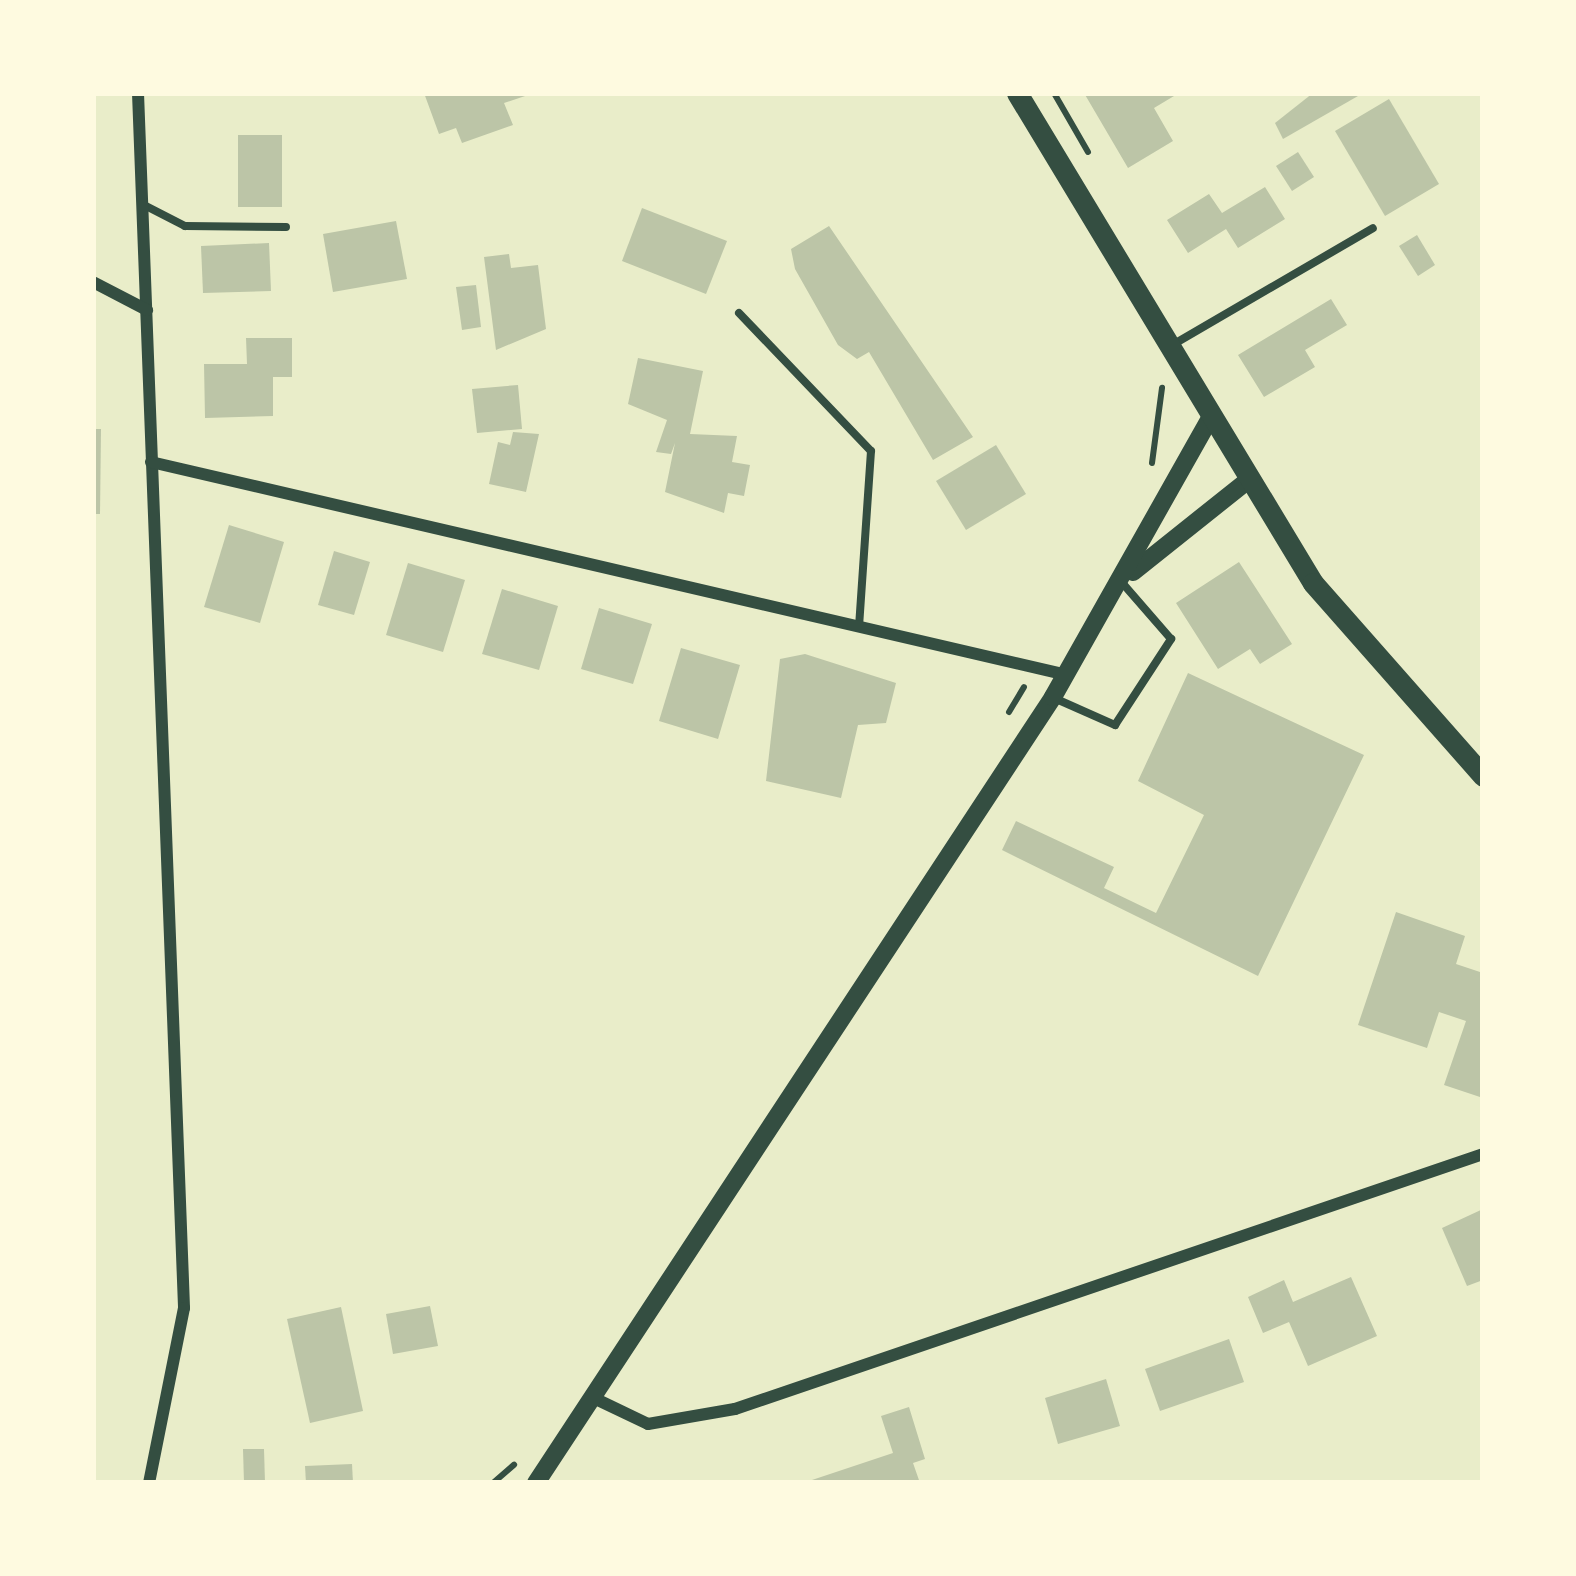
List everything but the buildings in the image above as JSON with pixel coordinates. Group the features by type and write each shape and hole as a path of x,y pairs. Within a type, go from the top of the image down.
{"main road":[{"path":"1017,93 1247,481 1374,663 1483,776"}],"street":[{"path":"138,93 184,1308 148,1483"},
{"path":"93,282 147,310"},
{"path":"536,1483 600,1400 1067,675 1126,580 1210,418"},
{"path":"151,462 1067,675"},
{"path":"1126,580 1247,481"},
{"path":"600,1400 648,1424 735,1409 1483,1154"}],"lane":[{"path":"143,205 185,226 286,227"},
{"path":"1167,347 1373,228"},
{"path":"739,314 871,451 859,626"},
{"path":"1053,697 1115,725 1171,639 1126,580"}],"path":[{"path":"1054,93 1100,173"},
{"path":"1143,484 1160,444 1164,392 1153,373"},
{"path":"999,727 1037,667"}]}
